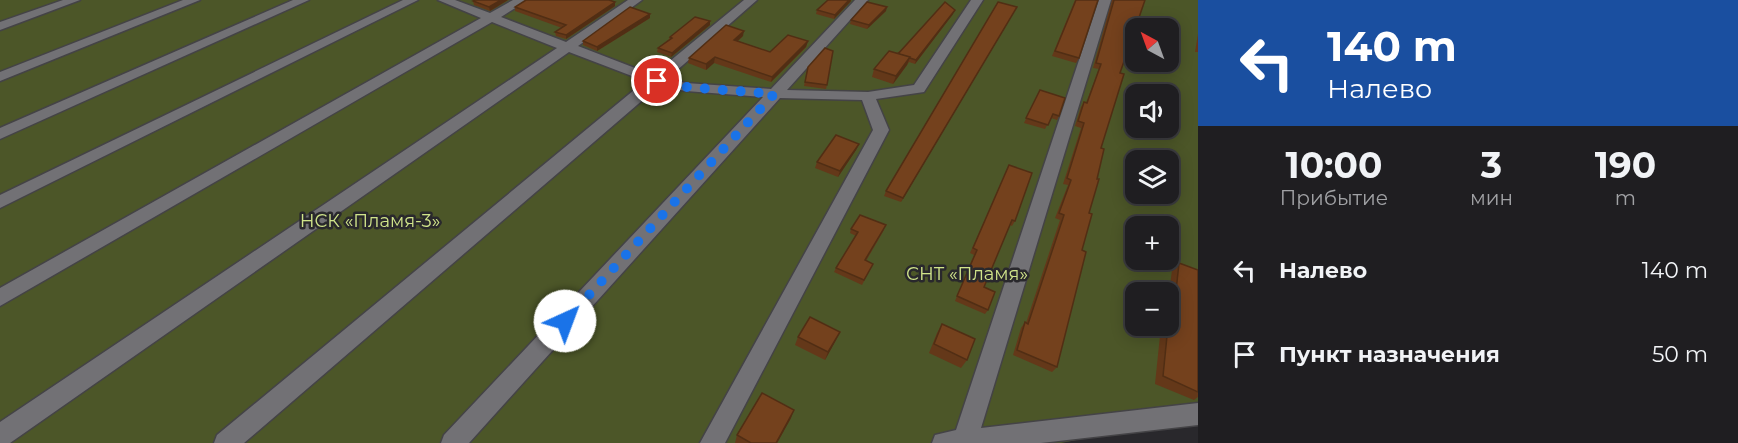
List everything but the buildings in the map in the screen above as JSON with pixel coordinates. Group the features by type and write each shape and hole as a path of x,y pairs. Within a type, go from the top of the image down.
{"street":[{"path":"0,26 74,0"},
{"path":"0,76 194,0"},
{"path":"0,134 303,0"},
{"path":"0,202 412,0"},
{"path":"444,0 565,48 657,81 686,87 774,94 868,96 919,88 977,0"},
{"path":"0,298 522,0"},
{"path":"0,436 636,0"},
{"path":"226,443 752,0"},
{"path":"453,443 862,0"},
{"path":"1106,0 955,441 1198,414"},
{"path":"712,443 881,130 868,96"}],"green space":[{"name":"НСК «Пламя-3»","path":"0,0 1198,0 1198,416 1061,443 0,443"}],"route":[{"path":"565,321 774,94 686,87 657,81"}],"park label":[{"name":"СНТ «Пламя»","path":"967,274"}]}
